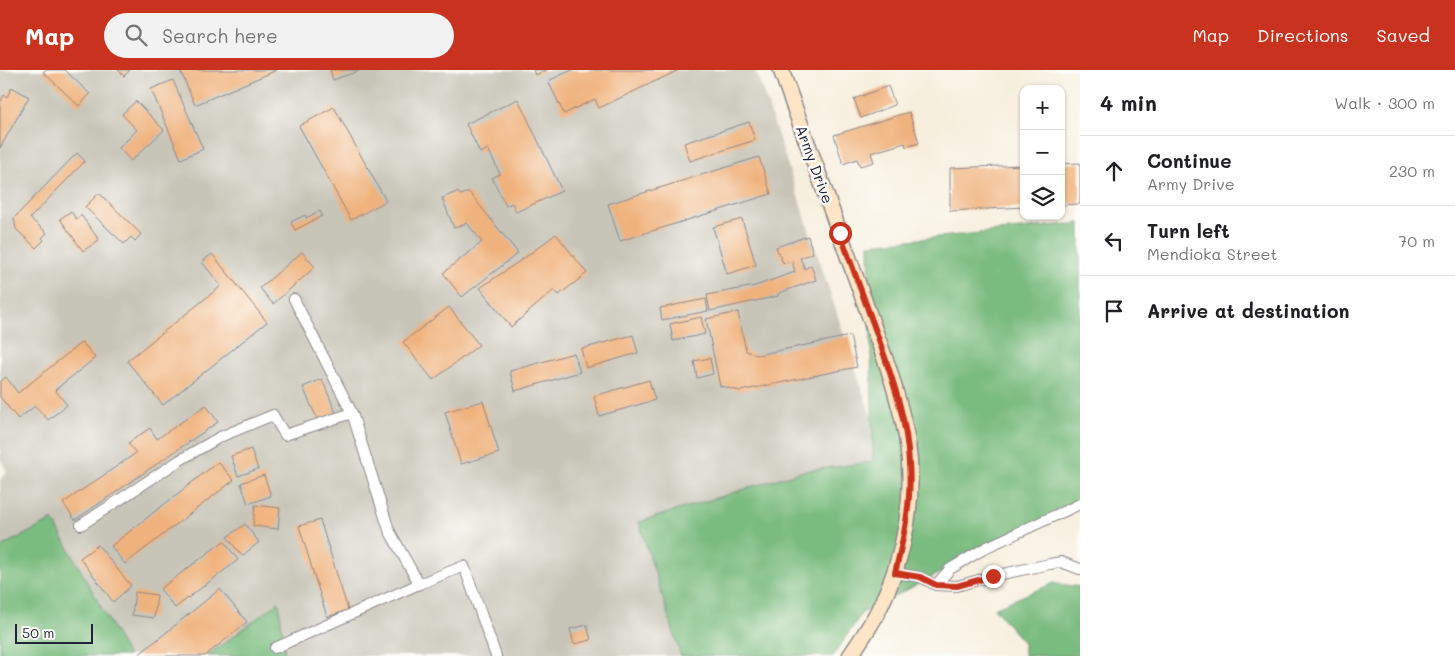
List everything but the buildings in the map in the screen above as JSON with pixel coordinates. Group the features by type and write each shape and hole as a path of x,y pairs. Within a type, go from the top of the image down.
{"main road":[{"name":"Army Drive","path":"781,70 886,361 908,442 910,486 905,532 895,573 879,609 850,656"}],"street":[{"path":"294,299 352,413 389,530 418,584"},
{"path":"81,525 180,460 220,437 274,415 285,435 352,413"},
{"path":"936,585 950,569 987,547 1080,504"},
{"path":"895,573 920,577 936,585 957,586 993,576 1061,562 1080,569"},
{"path":"275,648 418,584 464,566 472,584 496,656"}],"shaded area":[{"path":"0,70 755,70 873,422 873,462 803,471 639,522 681,656 0,656 0,480 7,471 0,459"}],"green space":[{"path":"1080,223 1080,504 1025,529 862,613 833,656 681,656 639,522 803,471 873,462 869,244"},
{"path":"53,520 128,656 0,656 0,547"},
{"path":"1054,583 1080,587 1080,656 1024,656 1024,643 994,608"},
{"path":"279,602 285,656 207,656"}],"route":[{"path":"840,233 889,370 908,442 910,464 908,510 905,532 895,573 920,577 936,585 957,586 993,576"}]}
